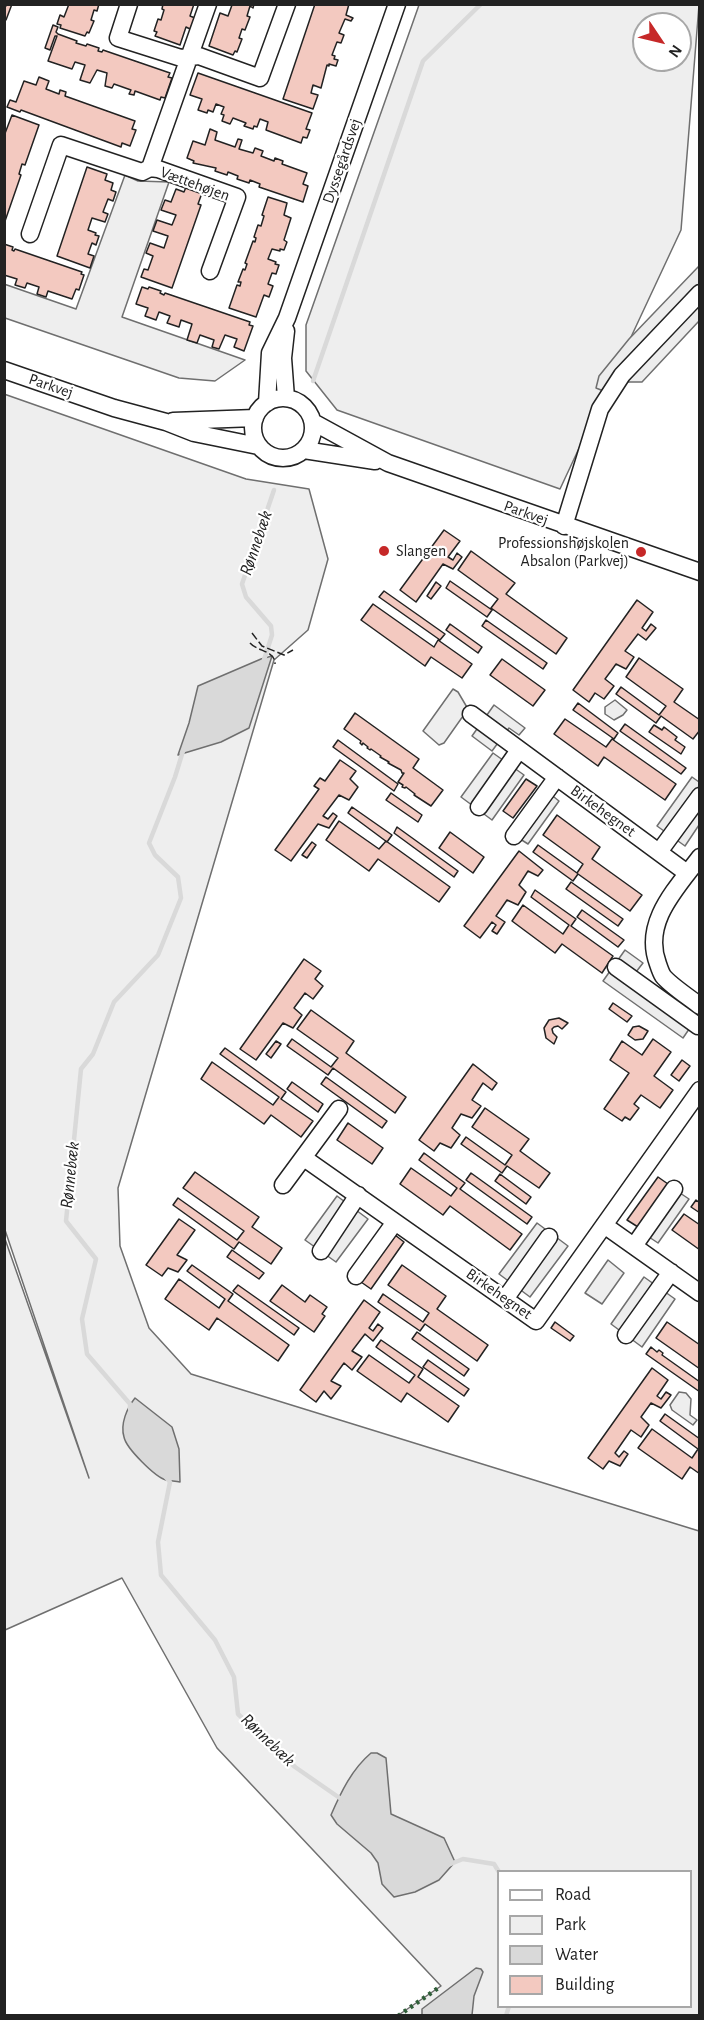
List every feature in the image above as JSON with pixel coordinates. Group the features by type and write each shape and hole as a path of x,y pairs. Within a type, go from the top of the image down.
{"street":[{"path":"129,4 118,38 181,58 199,56 260,78 287,4"},
{"name":"Vættehøjen","path":"150,168 208,4"},
{"name":"Dyssegårdsvej","path":"267,403 270,353 287,318 397,4"},
{"name":"Vættehøjen","path":"30,234 61,145 142,171 150,168 237,197 210,271"},
{"path":"564,526 600,410 622,375 699,293"},
{"name":"Dyssegårdsvej","path":"286,398 283,358 287,318"},
{"name":"Parkvej","path":"4,370 194,433 258,446"},
{"path":"286,398 301,403 313,422 312,437 304,450 291,458 284,459 269,456 258,446 253,432 259,409 276,399 286,398"},
{"name":"Parkvej","path":"166,422 255,418"},
{"name":"Parkvej","path":"313,422 388,463 699,572"},
{"name":"Parkvej","path":"304,450 388,463"},
{"name":"Birkehegnet","path":"471,714 687,873"},
{"path":"479,807 519,750"},
{"path":"514,836 557,777"},
{"path":"659,852 699,796"},
{"path":"699,857 665,903 656,925 653,943 663,976 699,1006"},
{"path":"616,967 699,1025"},
{"path":"652,993 663,976"},
{"name":"Birkehegnet","path":"304,1158 536,1321 699,1090"},
{"path":"283,1185 339,1109"},
{"path":"634,1246 674,1190"},
{"path":"321,1251 358,1196"},
{"path":"356,1275 395,1222"},
{"path":"604,1224 699,1293"},
{"path":"505,1299 549,1237"},
{"path":"626,1335 670,1272"}],"green space":[{"path":"419,5 699,5 681,230 560,489 337,410 306,371 306,325"},
{"path":"125,175 138,181 169,182 122,317 245,360 215,381 179,378 5,318 4,284 76,309"},
{"path":"4,394 246,479 309,489 328,559 308,630 274,660 118,1188 120,1246 149,1328 191,1374 699,1531 699,2015 400,2014 441,1986 217,1748 122,1578 5,1630 5,1239 89,1478 5,1230"},
{"path":"453,689 458,692 468,709 444,743 439,745 423,731"},
{"path":"615,700 627,710 614,720 605,714 605,707"},
{"path":"608,1260 624,1273 602,1304 585,1293"},
{"path":"679,1392 686,1393 691,1399 690,1415 697,1420 693,1425 672,1410 670,1405"}],"shaded area":[{"path":"699,266 699,321 642,382 617,382 611,394 596,388 599,376 629,339"},
{"path":"494,705 525,728 519,735 509,728 492,751 472,736"},
{"path":"493,753 524,775 492,820 461,797"},
{"path":"692,777 699,782 699,825 685,846 657,826"},
{"path":"549,793 559,801 528,844 517,837"},
{"path":"625,950 643,963 636,972 698,1016 683,1038 603,981"},
{"path":"677,1191 689,1199 658,1243 646,1235"},
{"path":"337,1196 368,1219 336,1262 305,1240"},
{"path":"537,1223 568,1246 530,1297 499,1274"},
{"path":"644,1277 675,1299 642,1347 611,1324"}],"water":[{"path":"272,656 249,728 221,742 178,755 198,686"},
{"path":"135,1398 172,1427 179,1449 180,1482 166,1480 155,1474 135,1455 126,1442 123,1432 124,1422 127,1411"},
{"path":"371,1753 377,1753 386,1758 391,1814 444,1838 455,1862 439,1880 415,1892 394,1897 382,1884 378,1863 371,1853 337,1824 331,1815 343,1789 364,1759"},
{"path":"476,1968 483,1972 474,1996 472,2015 422,2015 422,2009"}],"building":[{"path":"7,4 12,4 4,20 4,9"},
{"path":"69,4 99,4 97,11 94,10 91,20 94,21 89,33 87,32 85,36 60,28 61,25 57,24 60,15 64,17"},
{"path":"163,4 194,4 190,16 195,18 190,29 186,27 180,45 155,36 157,32 154,31 158,19 161,20 164,10 162,9"},
{"path":"230,4 254,4 253,8 250,6 247,16 250,17 245,30 242,29 239,38 242,39 237,52 235,51 233,55 209,46 220,13 228,16 232,5"},
{"path":"315,4 349,4 346,15 353,18 351,21 345,19 339,33 344,35 341,43 337,42 332,55 338,60 336,66 327,65 321,88 313,85 311,93 318,95 313,109 283,99"},
{"path":"53,25 58,27 56,32 58,34 77,41 76,43 86,46 87,44 99,48 98,51 103,50 170,73 168,77 172,78 165,98 161,97 160,100 135,91 134,95 129,94 131,90 114,84 112,88 105,86 107,73 97,70 90,83 80,80 85,65 75,62 72,69 48,61 57,36 50,50 45,48"},
{"path":"198,73 312,113 306,129 310,130 307,138 303,137 301,143 266,130 268,122 260,119 257,127 254,126 253,129 244,126 246,123 233,118 230,124 222,121 224,115 221,114 224,107 216,104 213,112 198,110 202,99 190,95"},
{"path":"39,77 49,81 46,89 59,94 60,90 66,92 65,96 135,121 132,129 136,130 130,146 122,143 121,147 21,110 20,112 7,107 10,100 16,102 24,81 36,85"},
{"path":"12,115 39,125 25,165 22,164 19,174 21,175 4,224 4,136"},
{"path":"210,129 217,132 215,140 235,147 238,139 242,140 239,149 253,153 255,148 263,151 261,156 274,161 275,158 283,161 282,164 307,173 303,184 308,186 303,202 259,187 260,184 250,180 249,183 237,179 238,176 228,172 227,175 215,171 216,168 193,163 194,161 187,158 193,141 205,145"},
{"path":"87,167 107,174 105,180 113,183 111,190 116,192 113,201 108,199 103,212 108,214 105,222 92,218 88,230 99,236 96,245 92,243 88,254 94,256 90,268 57,256"},
{"path":"186,187 202,193 198,204 201,205 172,288 141,277 144,269 148,270 153,256 146,253 150,243 164,248 168,236 153,231 157,220 172,225 176,215 161,210 165,200 171,202 176,189 184,192"},
{"path":"268,197 287,203 284,215 291,218 284,240 287,242 284,250 272,249 268,259 279,265 276,274 272,273 268,284 273,286 269,297 264,295 256,317 229,308 237,285 240,286 241,282 238,282 243,269 245,270 247,264 245,263 253,241 255,242 254,237 258,225 261,226"},
{"path":"4,244 13,247 14,251 15,249 82,272 81,274 84,275 79,290 76,289 72,299 48,291 46,297 37,294 39,287 27,283 25,288 15,285 17,279 4,275"},
{"path":"142,287 148,289 149,287 161,291 160,293 164,295 165,293 250,322 249,325 253,326 244,351 234,347 237,339 225,335 219,349 212,347 214,340 200,335 197,343 187,340 192,324 181,320 179,327 167,323 170,316 159,312 156,320 145,316 148,308 136,304"},
{"path":"444,530 460,541 448,557 453,560 457,553 462,557 453,569 443,564 416,602 400,590"},
{"path":"471,551 515,583 506,594 567,638 556,654 491,608 498,599 458,570"},
{"path":"450,581 492,610 487,617 446,588"},
{"path":"436,582 441,586 431,599 427,596"},
{"path":"384,591 445,634 440,640 379,597"},
{"path":"637,600 653,612 642,628 646,631 651,624 656,628 646,640 638,634 625,651 634,657 626,669 616,664 605,679 614,686 604,699 595,693 589,702 573,690"},
{"path":"373,604 434,647 438,640 472,664 462,678 431,657 425,666 361,620"},
{"path":"486,620 547,663 543,669 482,626"},
{"path":"450,624 482,647 478,653 446,630"},
{"path":"639,658 683,689 674,702 700,720 700,730 693,739 661,716 656,723 616,694 621,687 659,715 666,706 626,677"},
{"path":"502,659 545,690 533,706 490,675"},
{"path":"578,703 618,733 614,739 573,710"},
{"path":"355,713 419,759 413,768 443,790 431,806 406,787 402,787 403,785 398,782 404,773 401,770 388,763 363,743 362,745 361,741 344,729"},
{"path":"565,719 606,747 612,739 676,784 665,800 604,757 598,766 554,734"},
{"path":"625,724 686,768 681,774 620,731"},
{"path":"654,725 662,730 664,727 677,737 675,740 685,747 681,754 649,732"},
{"path":"338,740 398,784 394,791 333,747"},
{"path":"340,760 356,771 350,779 358,787 349,800 339,795 323,816 328,819 333,813 337,816 329,828 318,824 291,861 275,850 319,789 314,786 320,778 325,781"},
{"path":"526,779 537,786 513,818 503,811"},
{"path":"391,793 422,815 418,822 386,800"},
{"path":"352,807 392,835 387,842 348,813"},
{"path":"557,815 600,847 592,859 642,895 630,911 578,874 573,881 533,852 538,845 577,873 583,864 543,835"},
{"path":"339,821 379,849 386,841 450,887 439,902 378,859 369,871 326,840"},
{"path":"397,827 458,871 454,877 394,833"},
{"path":"450,832 484,857 473,873 439,848"},
{"path":"312,842 316,845 307,858 302,855"},
{"path":"519,851 543,870 538,876 528,871 519,885 526,892 518,905 507,900 496,916 505,922 497,934 492,931 496,925 492,922 480,938 464,926"},
{"path":"571,882 623,919 618,926 566,889"},
{"path":"535,890 576,919 571,926 613,956 602,973 562,944 555,953 512,921 523,905 563,934 569,925 531,897"},
{"path":"582,910 624,940 618,947 577,917"},
{"path":"304,959 321,971 315,979 323,986 313,999 305,993 294,1008 302,1015 293,1028 283,1023 256,1060 240,1049"},
{"path":"613,1003 632,1016 627,1022 609,1009"},
{"path":"311,1010 354,1041 346,1053 406,1097 395,1113 333,1068 328,1075 287,1046 292,1039 331,1067 338,1058 297,1029"},
{"path":"559,1018 568,1023 562,1029 558,1026 552,1029 557,1037 554,1044 546,1038 544,1028 549,1020"},
{"path":"639,1026 648,1031 643,1039 635,1040 628,1035 633,1027"},
{"path":"653,1039 671,1052 654,1076 673,1090 660,1108 641,1095 634,1104 639,1108 630,1120 625,1117 622,1121 604,1109 629,1073 610,1060 622,1041 642,1055"},
{"path":"276,1041 281,1044 271,1058 266,1054"},
{"path":"225,1048 286,1092 281,1099 313,1121 301,1137 271,1115 264,1124 201,1079 212,1062 273,1105 279,1097 220,1054"},
{"path":"682,1060 690,1066 679,1081 671,1075"},
{"path":"473,1064 497,1083 492,1090 483,1083 472,1100 481,1106 472,1118 461,1114 452,1128 460,1135 451,1148 440,1143 434,1151 419,1140"},
{"path":"326,1077 387,1121 382,1128 321,1084"},
{"path":"292,1082 323,1104 318,1112 287,1089"},
{"path":"485,1108 529,1139 520,1151 550,1173 539,1188 507,1166 502,1173 461,1144 466,1137 505,1165 512,1155 472,1127"},
{"path":"348,1123 383,1148 372,1164 337,1140"},
{"path":"424,1153 465,1183 460,1189 522,1234 510,1250 450,1206 443,1215 400,1184 411,1168 451,1196 457,1188 419,1160"},
{"path":"195,1172 259,1217 252,1227 282,1248 271,1264 239,1242 234,1249 173,1205 178,1198 237,1240 244,1231 183,1188"},
{"path":"471,1173 532,1217 527,1224 466,1180"},
{"path":"500,1174 531,1197 526,1204 495,1181"},
{"path":"658,1177 668,1184 638,1227 627,1220"},
{"path":"696,1200 700,1203 700,1213 691,1207"},
{"path":"684,1214 700,1225 700,1250 672,1230"},
{"path":"179,1219 195,1230 177,1255 187,1260 178,1272 168,1268 162,1276 146,1265"},
{"path":"395,1235 404,1242 371,1289 361,1282"},
{"path":"232,1250 264,1273 259,1279 227,1257"},
{"path":"192,1265 233,1294 228,1301 289,1345 278,1361 217,1318 209,1330 165,1299 179,1279 219,1308 225,1299 187,1271"},
{"path":"402,1265 446,1296 437,1309 488,1345 477,1361 425,1324 420,1331 378,1302 383,1294 423,1322 429,1313 388,1285"},
{"path":"238,1285 299,1328 294,1335 233,1291"},
{"path":"282,1285 305,1302 310,1295 327,1307 322,1314 325,1316 314,1332 270,1301"},
{"path":"364,1300 380,1312 369,1328 373,1331 378,1324 383,1328 373,1341 365,1334 352,1351 362,1357 352,1370 344,1363 331,1381 341,1386 331,1399 324,1391 316,1402 300,1390"},
{"path":"555,1322 574,1336 570,1341 551,1328"},
{"path":"667,1322 700,1345 700,1369 656,1338"},
{"path":"417,1332 469,1369 464,1376 412,1339"},
{"path":"381,1340 423,1369 418,1377 459,1406 448,1422 407,1393 401,1402 357,1371 369,1355 409,1383 415,1375 376,1347"},
{"path":"651,1347 657,1352 659,1350 663,1353 662,1355 700,1382 700,1392 646,1354"},
{"path":"428,1360 469,1389 464,1396 423,1367"},
{"path":"652,1368 668,1380 657,1396 661,1399 666,1392 671,1395 661,1408 651,1403 641,1417 649,1425 641,1437 631,1430 615,1453 619,1457 624,1451 628,1454 620,1466 609,1461 603,1469 588,1458"},
{"path":"665,1414 700,1439 700,1474 690,1467 682,1479 638,1448 652,1429 692,1458 698,1449 660,1421"}],"waterway":[{"name":"Rønnebæk","path":"313,381 423,61 481,4"},
{"name":"Rønnebæk","path":"263,663 272,635 271,626 246,597 242,584 274,490"},
{"name":"Rønnebæk","path":"130,1409 130,1404 87,1354 82,1319 96,1259 66,1221 81,1069 93,1054 114,1002 158,955 181,898 178,877 155,855 149,843 183,751"},
{"name":"Rønnebæk","path":"165,1476 170,1482 158,1542 161,1575 215,1640 234,1677 238,1714 295,1767 344,1801"},
{"name":"Rønnebæk","path":"448,1865 463,1859 494,1864 498,1870"},
{"name":"Rønnebæk","path":"506,2016 508,2008"}],"hedge":[{"path":"398,2016 441,1986"}],"fence":[{"path":"252,633 262,646 284,655 293,650"},
{"path":"250,643 272,656 275,664"}],"place":[{"name":"Slangen","path":"384,551"},
{"name":"Professionshøjskolen Absalon (Parkvej)","path":"641,552"}]}
